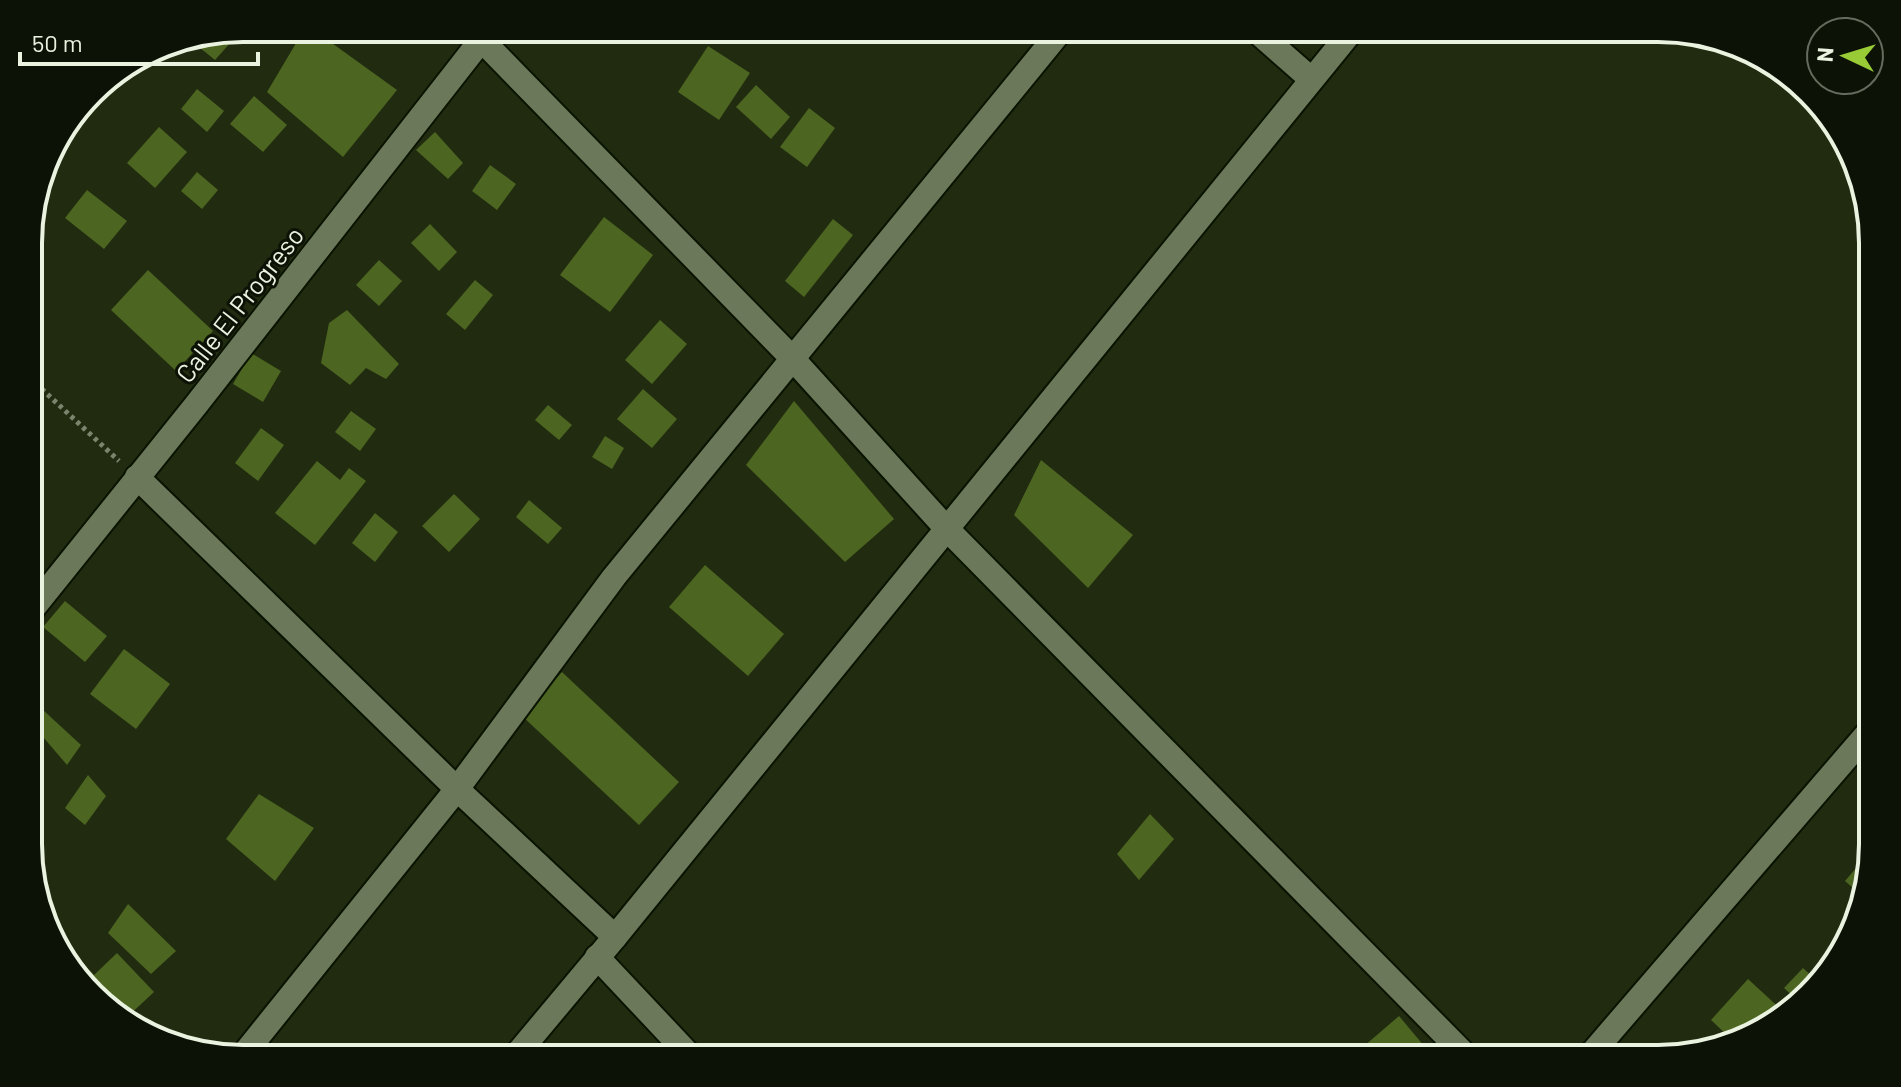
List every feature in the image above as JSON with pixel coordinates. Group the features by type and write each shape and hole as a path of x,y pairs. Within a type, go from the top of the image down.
{"street":[{"name":"Calle El Progreso","path":"42,597 472,42"},
{"path":"490,42 792,358 946,528 1455,1045"},
{"path":"251,1045 457,789 614,577 1052,42"},
{"path":"1269,42 1311,79"},
{"path":"525,1045 1342,42"},
{"path":"137,477 457,789 615,937"},
{"path":"1599,1045 1859,743"},
{"path":"597,957 680,1045"}],"path":[{"path":"42,389 137,477"}],"building":[{"path":"297,42 330,42 397,90 343,157 267,92"},
{"path":"230,43 215,60 199,47"},
{"path":"708,46 750,73 719,120 678,92"},
{"path":"756,85 790,117 771,139 736,107"},
{"path":"197,89 224,111 207,132 181,109"},
{"path":"254,96 287,125 263,152 230,124"},
{"path":"809,108 835,128 807,167 780,147"},
{"path":"159,127 187,152 155,188 127,163"},
{"path":"435,132 463,163 448,179 416,150"},
{"path":"490,165 516,184 497,210 472,191"},
{"path":"197,172 218,190 202,209 181,191"},
{"path":"87,190 127,221 104,249 65,218"},
{"path":"604,217 653,255 610,312 560,275"},
{"path":"833,219 853,235 804,297 785,281"},
{"path":"430,224 457,252 439,271 411,243"},
{"path":"379,260 402,281 379,306 356,285"},
{"path":"148,270 213,331 176,371 111,310"},
{"path":"475,280 493,295 465,330 446,314"},
{"path":"347,310 399,364 386,379 366,368 350,385 321,363 329,323"},
{"path":"660,320 687,344 652,384 625,360"},
{"path":"251,353 281,371 263,402 233,384"},
{"path":"643,389 677,419 652,448 617,419"},
{"path":"794,401 894,519 845,562 746,465"},
{"path":"548,405 572,425 559,440 535,420"},
{"path":"351,411 376,429 360,451 335,432"},
{"path":"261,428 284,445 258,481 235,463"},
{"path":"605,436 624,448 612,469 592,457"},
{"path":"1041,460 1133,535 1088,588 1014,515"},
{"path":"317,461 340,480 349,468 366,481 315,545 275,513"},
{"path":"454,494 480,519 449,552 422,526"},
{"path":"529,500 562,528 548,544 516,517"},
{"path":"375,513 398,532 375,562 352,543"},
{"path":"705,565 784,634 748,676 669,607"},
{"path":"65,601 107,636 85,662 43,627"},
{"path":"124,649 170,684 136,729 90,694"},
{"path":"562,672 679,782 639,825 522,716"},
{"path":"42,709 81,745 67,765 42,736"},
{"path":"88,775 106,796 85,825 65,808"},
{"path":"259,794 314,828 275,881 226,839"},
{"path":"1150,814 1174,839 1139,880 1117,854"},
{"path":"1858,866 1854,888 1845,881"},
{"path":"128,904 176,951 151,974 108,933"},
{"path":"117,953 154,992 133,1012 110,995 76,955 94,975"},
{"path":"1803,968 1811,975 1791,995 1784,988"},
{"path":"1748,979 1777,1006 1725,1033 1711,1020"},
{"path":"1399,1016 1423,1045 1365,1045"}]}
